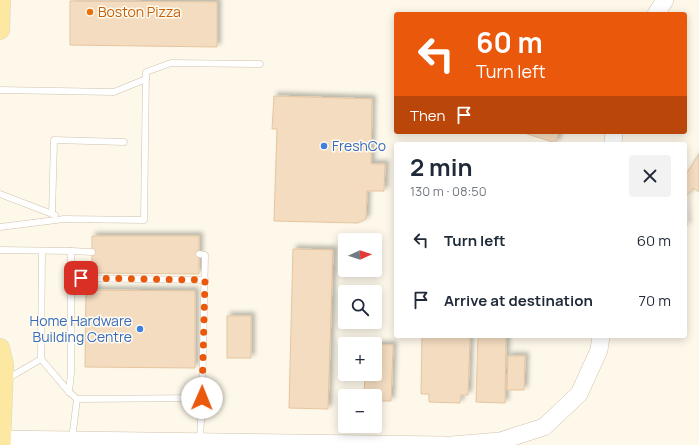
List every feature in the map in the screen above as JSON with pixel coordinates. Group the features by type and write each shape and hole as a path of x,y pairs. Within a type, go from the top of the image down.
{"main road":[{"path":"0,30 1,0"},
{"path":"0,348 4,365 1,441"}],"street":[{"path":"657,12 665,0"},
{"path":"452,445 500,442 544,427 579,394 599,350 601,338"},
{"path":"1,441 72,443 200,442 444,445"}],"lane":[{"path":"0,227 64,218 144,220 146,72 171,63 260,64"},
{"path":"0,90 114,92 146,79"},
{"path":"52,214 54,140 124,142"},
{"path":"0,194 64,218"},
{"path":"0,250 92,252"},
{"path":"42,250 41,359 76,399 202,398"},
{"path":"69,392 71,252"},
{"path":"200,442 205,280 202,254"},
{"path":"71,278 205,280"},
{"path":"4,381 41,359"},
{"path":"72,443 76,399"}],"building":[{"path":"70,1 217,2 217,47 70,45"},
{"name":"FreshCo","path":"274,96 372,99 371,164 385,164 384,191 367,191 366,219 358,223 274,221 277,129 272,129"},
{"path":"527,134 558,134 556,142"},
{"path":"699,154 699,192 693,188 687,196 687,173"},
{"path":"92,236 199,236 199,274 92,273"},
{"path":"293,249 333,250 328,409 289,408"},
{"name":"Home Hardware Building Centre","path":"86,290 195,291 195,368 85,367"},
{"path":"227,316 251,316 251,358 227,358"},
{"path":"422,338 470,338 468,395 461,395 460,403 429,402 429,394 421,394"},
{"path":"478,338 506,338 505,403 476,402"},
{"path":"382,345 393,345 391,401 382,401 382,389 364,389 365,381 382,381"},
{"path":"508,356 525,356 524,390 507,390"}],"place":[{"name":"Boston Pizza","path":"90,12"},
{"name":"FreshCo","path":"324,146"},
{"name":"Home Hardware Building Centre","path":"140,329"}],"route":[{"path":"81,278 205,280 202,398"}]}
